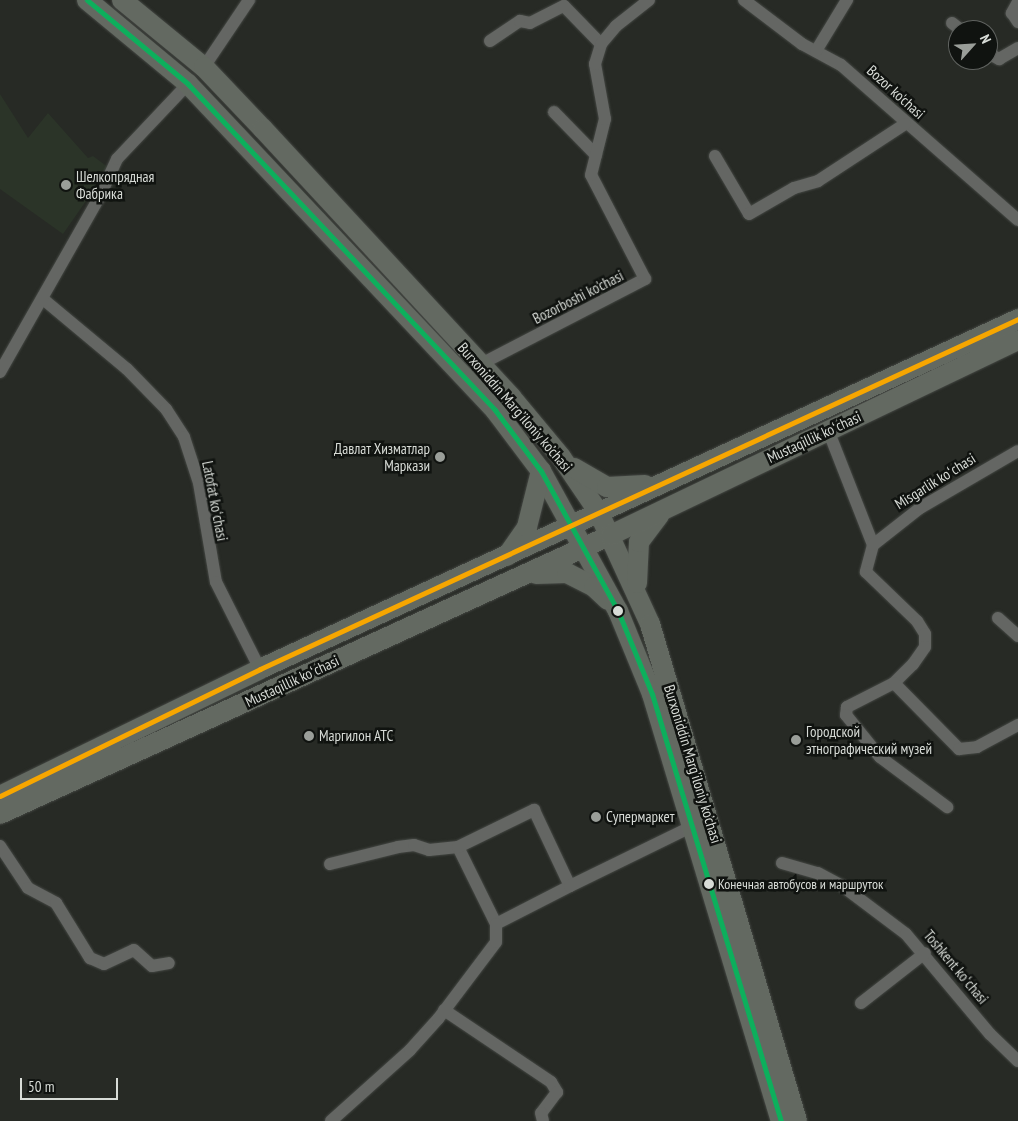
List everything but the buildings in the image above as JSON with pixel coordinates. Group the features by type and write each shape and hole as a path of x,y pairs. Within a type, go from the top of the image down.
{"main road":[{"name":"Burxoniddin Marg’iloniy ko’chasi","path":"87,0 188,84 496,410 541,471 574,525 618,611 652,694 781,1121"},
{"name":"Burxoniddin Marg’iloniy ko’chasi","path":"122,0 204,67 481,364 562,457 599,513 642,602 697,774 797,1121"},
{"name":"Mustaqillik koʻchasi","path":"0,796 260,669 1018,319"},
{"name":"Mustaqillik koʻchasi","path":"0,814 611,535 1018,340"},
{"path":"562,457 585,477 607,487 628,488 664,482"},
{"path":"507,556 527,527 541,471"},
{"path":"642,602 635,565 639,542 649,525 675,503"},
{"path":"519,577 567,574 594,587 618,611"}],"street":[{"path":"204,67 249,0"},
{"path":"490,41 520,21 530,23 564,6 600,44 616,26 649,0"},
{"name":"Bozor ko'chasi","path":"744,0 874,92 905,124 1005,205 1018,220"},
{"path":"816,52 847,0"},
{"path":"1018,2 1012,13 1018,22"},
{"name":"Bozorboshi ko'chasi","path":"481,364 645,279 591,175 605,119 595,64 600,44"},
{"path":"998,58 1018,48"},
{"path":"0,372 43,299 117,159 188,84"},
{"path":"554,112 596,155"},
{"path":"715,156 749,214 794,188 818,181 905,124"},
{"name":"Latofat koʻchasi","path":"43,299 127,369 166,409 184,437 198,483 216,582 260,669"},
{"path":"828,430 873,545 866,572 917,621 925,634 925,647 894,683 847,707 846,715 880,757 947,807"},
{"name":"Misgarlik koʻchasi","path":"873,545 920,508 1018,451"},
{"path":"998,618 1018,636"},
{"path":"894,683 959,749 977,747 1018,725"},
{"path":"330,864 398,847 414,845 429,850 458,847 534,810 570,886"},
{"path":"496,924 693,826"},
{"path":"0,846 28,888 56,903 90,958 104,964 134,950 152,966 169,963"},
{"path":"331,1121 410,1050 444,1010 496,942 496,924 458,847"},
{"name":"Toshkent koʻchasi","path":"782,863 818,873 841,885 906,934 925,953 990,1034 1018,1061"},
{"path":"861,1003 925,953"},
{"path":"444,1010 551,1082 557,1092 542,1113 543,1121"}],"shaded area":[{"path":"0,94 28,138 48,113 88,158 93,156 109,168 63,234 0,189"}],"transit line":[{"path":"87,0 188,84 495,410 541,471 618,611 652,694 781,1121"},
{"path":"0,796 260,669 1018,319"}],"place":[{"name":"Шелкопрядная Фабрика","path":"66,185"},
{"name":"Давлат Хизматлар Маркази","path":"440,457"},
{"name":"Маргилон АТС","path":"309,736"},
{"name":"Городской этнографический музей","path":"796,740"},
{"name":"Супермаркет","path":"596,817"},
{"name":"Конечная автобусов и маршруток","path":"709,884"}]}
